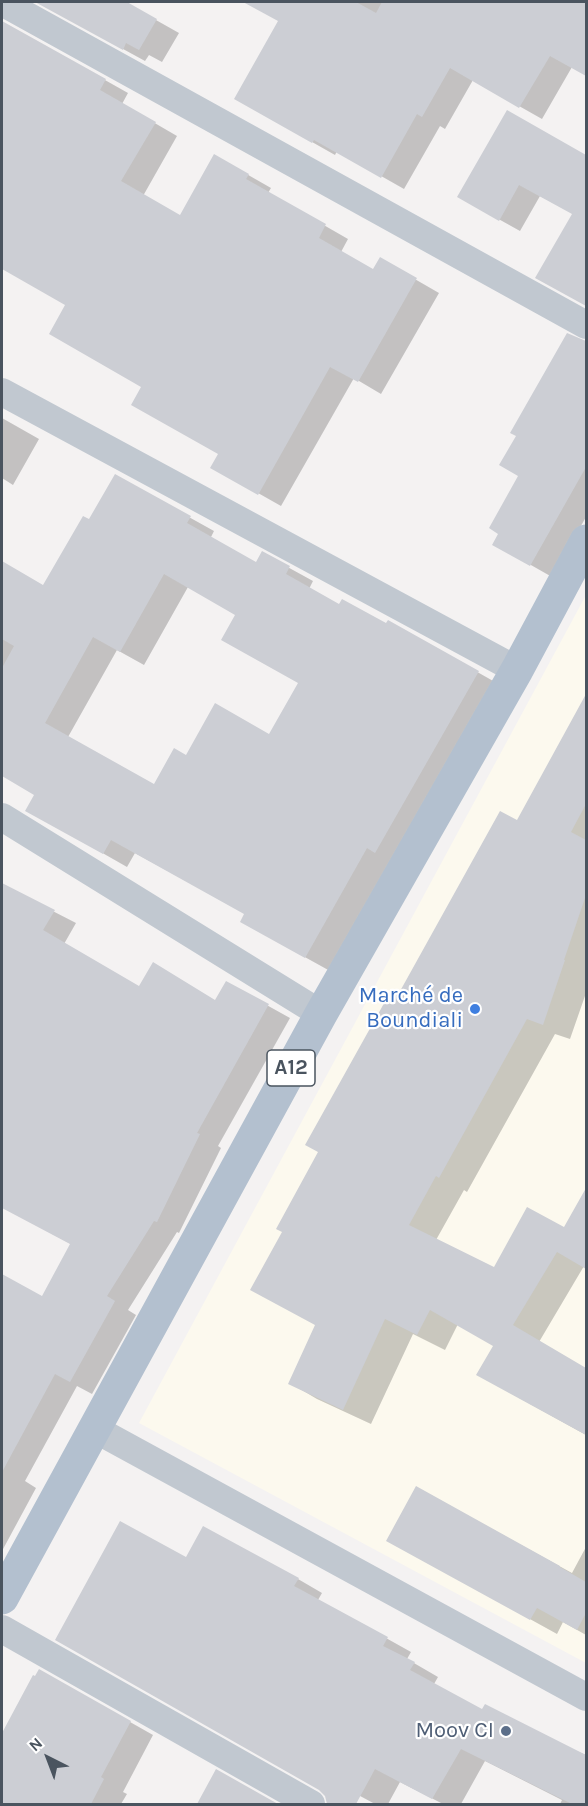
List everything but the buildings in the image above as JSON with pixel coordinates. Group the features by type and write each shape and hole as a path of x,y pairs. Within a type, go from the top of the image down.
{"main road":[{"name":"A12","path":"2,1598 321,1014 517,670 586,541"}],"street":[{"path":"2,2 586,325"},
{"path":"2,392 517,670"},
{"path":"2,818 321,1014"},
{"path":"93,1428 586,1697"},
{"path":"2,1629 311,1804"}],"shaded area":[{"name":"Marché de Boundiali","path":"586,595 586,1663 139,1423"}],"place":[{"name":"Marché de Boundiali","path":"475,1009"},
{"name":"Moov CI","path":"506,1731"}]}
